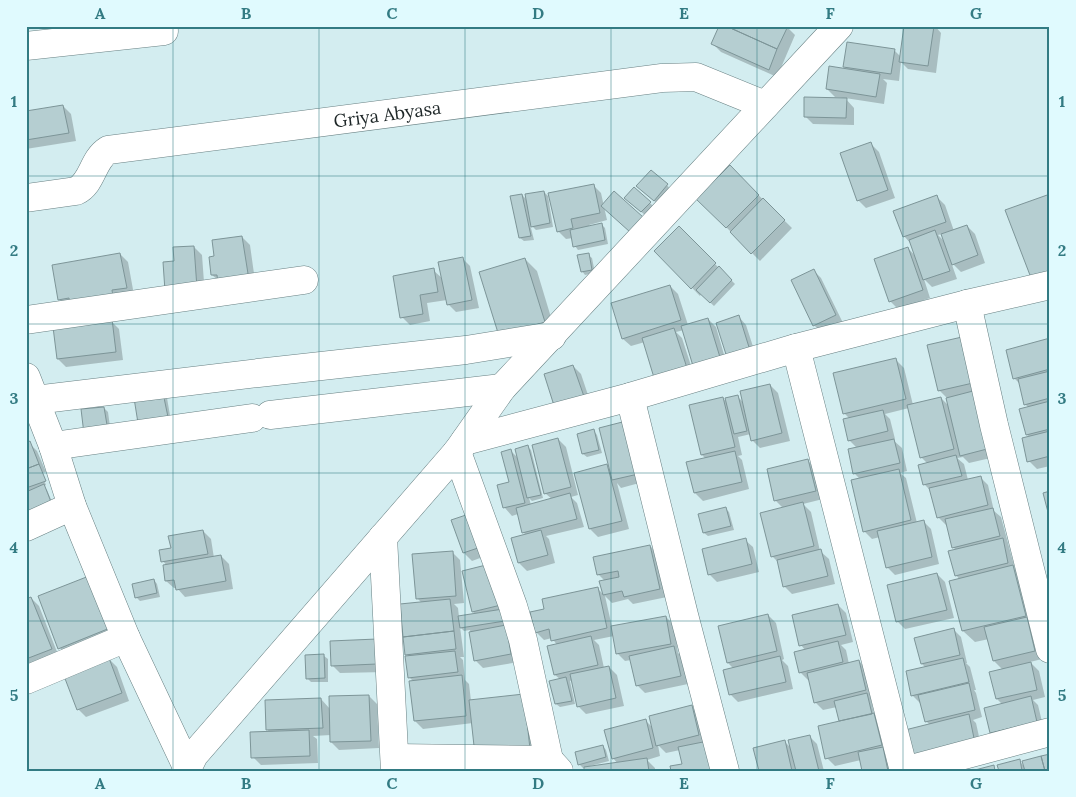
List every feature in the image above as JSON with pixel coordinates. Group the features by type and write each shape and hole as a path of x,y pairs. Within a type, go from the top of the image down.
{"street":[{"path":"186,769 194,755 461,446 502,388 839,26"},
{"path":"26,46 164,31"},
{"name":"Griya Abyasa","path":"26,198 81,189 99,159 108,150 662,78 696,77 765,105"},
{"path":"26,320 304,280"},
{"path":"461,446 796,348 967,304 1050,285"},
{"path":"967,304 994,425 1050,649"},
{"path":"186,769 126,638 72,506 53,446 31,388 258,373 466,350 552,336"},
{"path":"796,348 904,771 1050,732"},
{"path":"53,446 261,417 502,388"},
{"path":"630,397 725,771"},
{"path":"383,537 395,764 554,765 523,640 461,446"},
{"path":"26,527 72,506"},
{"path":"26,680 126,638"}],"building":[{"path":"719,26 726,26 777,49 769,70 711,44"},
{"path":"726,26 788,26 777,49"},
{"path":"904,26 934,26 928,66 899,62"},
{"path":"847,42 895,49 891,74 843,67"},
{"path":"829,66 880,74 876,97 826,89"},
{"path":"804,97 847,98 846,118 804,117"},
{"path":"63,105 69,133 26,140 26,111"},
{"path":"871,142 888,190 857,201 840,153"},
{"path":"730,165 759,195 726,228 696,199"},
{"path":"651,170 668,184 654,201 636,186"},
{"path":"594,184 600,213 571,219 573,228 557,232 548,193"},
{"path":"634,187 651,202 641,212 624,198"},
{"path":"544,191 550,223 531,227 525,194"},
{"path":"614,191 643,217 630,232 601,206"},
{"path":"522,194 531,236 519,238 510,196"},
{"path":"1050,194 1050,277 1033,283 1005,210"},
{"path":"937,195 946,222 903,237 893,211"},
{"path":"763,198 785,220 751,254 730,232"},
{"path":"602,223 605,240 573,247 570,230"},
{"path":"967,225 978,255 952,265 941,234"},
{"path":"679,226 716,263 691,289 654,251"},
{"path":"935,230 950,271 923,280 909,240"},
{"path":"242,236 249,280 218,285 217,275 211,275 209,257 214,256 212,240"},
{"path":"194,246 197,288 165,291 163,262 174,261 173,247"},
{"path":"908,247 923,290 889,302 874,259"},
{"path":"120,253 127,288 112,290 113,297 70,304 69,298 58,300 52,265"},
{"path":"589,253 592,270 581,272 577,255"},
{"path":"463,257 472,300 447,305 438,262"},
{"path":"525,258 545,322 499,336 479,272"},
{"path":"719,266 732,280 710,303 696,290"},
{"path":"434,268 438,292 420,295 423,314 400,318 393,276"},
{"path":"814,269 836,315 813,326 791,280"},
{"path":"670,285 681,320 622,339 611,303"},
{"path":"739,315 753,360 730,367 716,323"},
{"path":"708,318 723,367 696,376 681,326"},
{"path":"112,319 116,352 57,359 53,327"},
{"path":"674,328 688,371 655,381 642,338"},
{"path":"962,337 973,383 938,391 927,345"},
{"path":"1050,338 1050,369 1013,379 1006,350"},
{"path":"896,358 906,399 843,414 833,373"},
{"path":"573,365 587,405 557,415 544,374"},
{"path":"1050,371 1050,398 1024,405 1018,379"},
{"path":"770,384 782,433 751,441 740,391"},
{"path":"973,391 987,449 960,456 946,398"},
{"path":"163,393 168,417 138,423 134,398"},
{"path":"738,395 747,431 734,434 725,398"},
{"path":"723,397 735,447 701,455 689,405"},
{"path":"941,397 954,449 920,458 907,405"},
{"path":"1050,401 1050,429 1026,435 1019,409"},
{"path":"104,407 108,431 84,434 81,409"},
{"path":"883,410 888,431 848,441 843,419"},
{"path":"634,419 647,472 612,480 599,428"},
{"path":"594,429 599,450 582,454 577,434"},
{"path":"1050,431 1050,456 1027,462 1022,438"},
{"path":"558,438 571,487 544,494 532,445"},
{"path":"894,439 900,463 853,474 848,449"},
{"path":"30,441 39,464 26,469 26,443"},
{"path":"528,445 541,495 527,498 515,449"},
{"path":"511,449 525,503 503,508 497,485 509,482 501,452"},
{"path":"735,451 742,482 694,493 686,462"},
{"path":"956,455 962,476 923,485 918,465"},
{"path":"808,459 816,491 774,501 767,469"},
{"path":"39,464 46,481 26,488 26,469"},
{"path":"607,464 622,521 589,529 574,473"},
{"path":"899,469 911,520 863,532 851,480"},
{"path":"981,476 988,505 937,518 929,488"},
{"path":"44,484 53,507 26,518 26,492"},
{"path":"1050,491 1050,520 1043,493"},
{"path":"570,493 577,519 522,533 516,508"},
{"path":"803,502 814,546 771,557 760,513"},
{"path":"726,507 731,526 703,533 698,514"},
{"path":"993,508 1000,536 952,548 945,519"},
{"path":"472,513 484,546 463,553 451,520"},
{"path":"924,520 932,557 886,568 877,531"},
{"path":"203,530 208,554 161,562 159,550 171,548 168,536"},
{"path":"541,530 548,555 518,563 511,538"},
{"path":"746,538 752,564 708,575 702,549"},
{"path":"1003,538 1008,563 955,576 948,551"},
{"path":"650,545 660,589 624,597 622,591 603,595 599,581 619,577 618,571 597,575 593,557"},
{"path":"821,549 828,576 783,587 777,560"},
{"path":"453,551 456,596 416,599 412,554"},
{"path":"221,555 226,581 176,590 174,580 165,581 163,565"},
{"path":"490,564 501,605 472,612 462,571"},
{"path":"1013,565 1026,616 962,631 949,581"},
{"path":"937,573 947,610 896,622 887,585"},
{"path":"89,576 110,628 58,649 38,596"},
{"path":"154,579 157,593 135,598 132,584"},
{"path":"598,587 607,628 551,641 549,629 535,633 530,612 544,609 542,599"},
{"path":"31,597 52,649 26,659 26,599"},
{"path":"450,599 454,631 403,637 400,604"},
{"path":"838,604 846,635 799,646 792,615"},
{"path":"503,609 505,621 460,628 458,616"},
{"path":"768,614 777,651 727,663 718,626"},
{"path":"666,616 671,644 616,654 611,626"},
{"path":"1027,617 1035,651 993,661 984,627"},
{"path":"506,625 511,654 474,661 469,632"},
{"path":"954,628 960,655 921,664 914,638"},
{"path":"454,631 456,649 405,655 403,637"},
{"path":"591,636 598,665 554,675 547,646"},
{"path":"377,639 377,664 331,666 330,641"},
{"path":"838,641 843,662 799,673 794,652"},
{"path":"674,646 681,676 636,686 629,656"},
{"path":"455,651 458,672 408,678 405,656"},
{"path":"324,654 325,678 306,679 305,655"},
{"path":"780,656 786,682 729,695 723,670"},
{"path":"109,658 122,693 77,710 64,676"},
{"path":"963,658 969,682 911,696 906,671"},
{"path":"859,660 866,690 814,703 807,673"},
{"path":"1031,662 1037,690 996,699 989,672"},
{"path":"609,666 616,698 577,707 570,674"},
{"path":"462,675 466,716 414,721 409,681"},
{"path":"566,677 572,701 555,704 549,681"},
{"path":"969,683 975,710 925,722 918,695"},
{"path":"867,693 872,714 839,721 834,701"},
{"path":"524,694 530,749 475,755 469,700"},
{"path":"369,695 371,741 330,742 329,696"},
{"path":"1031,696 1037,722 990,733 984,708"},
{"path":"321,698 323,728 266,730 265,700"},
{"path":"692,705 699,735 656,746 649,716"},
{"path":"874,713 882,745 825,759 818,726"},
{"path":"969,714 975,743 912,758 905,730"},
{"path":"646,719 653,748 612,759 604,730"},
{"path":"309,730 310,756 251,758 250,732"},
{"path":"810,735 819,771 796,771 788,740"},
{"path":"785,740 792,771 759,771 753,748"},
{"path":"708,741 713,771 671,771 670,766 682,764 678,747"},
{"path":"603,745 606,757 578,765 575,752"},
{"path":"883,747 888,771 862,771 858,752"},
{"path":"1050,754 1050,771 1045,771 1041,756"},
{"path":"1041,756 1045,771 1025,771 1022,761"},
{"path":"647,758 649,771 584,771 584,767"},
{"path":"1020,759 1022,771 999,771 997,765"},
{"path":"994,765 995,771 975,770"}]}
